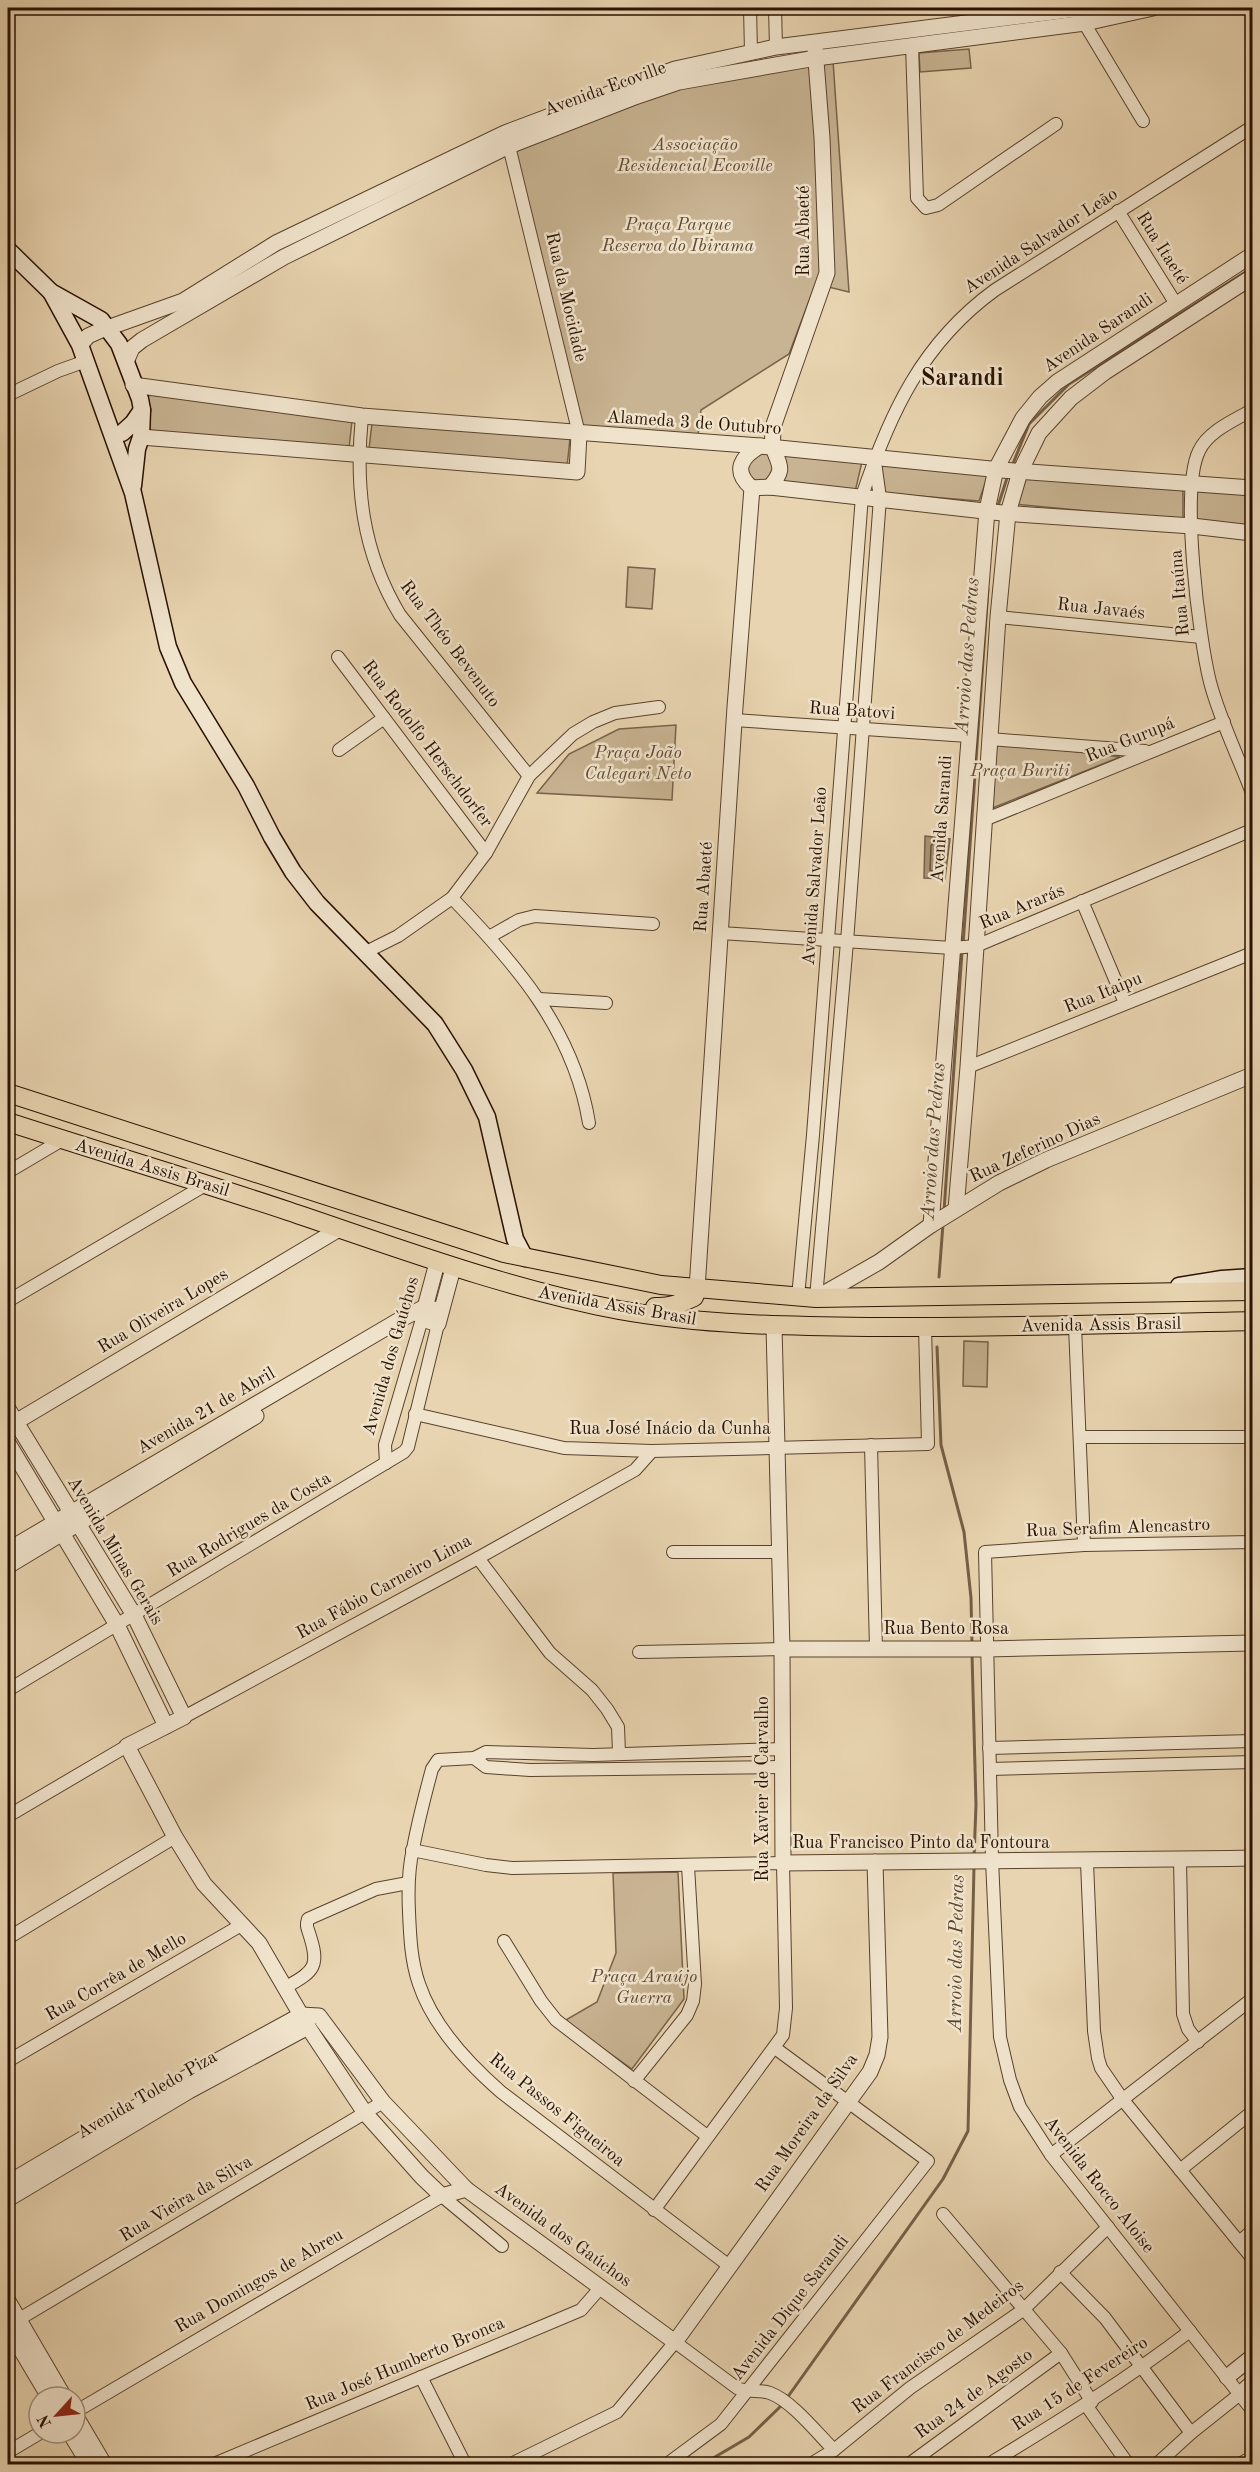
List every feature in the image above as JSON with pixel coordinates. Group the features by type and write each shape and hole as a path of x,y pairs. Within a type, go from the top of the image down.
{"main road":[{"path":"8,250 51,292 101,320 108,327 126,362 142,410 141,437 135,463 133,493"},
{"path":"51,292 80,345 116,432 133,493 168,647 183,683 246,786 293,872 317,903 435,1024 451,1047 476,1090 487,1117 500,1163 515,1239 525,1258"},
{"path":"116,432 133,423 142,410"},
{"path":"116,432 141,437"},
{"name":"Avenida Assis Brasil","path":"8,1093 504,1253 661,1285 807,1297 1252,1291"},
{"name":"Avenida Assis Brasil","path":"8,1122 207,1184 445,1266 530,1290 621,1310 719,1323 774,1326 1075,1326 1252,1321"},
{"path":"500,1163 504,1253 530,1290"},
{"path":"339,1229 352,1224 389,1217"},
{"name":"Avenida Assis Brasil","path":"1141,1293 1222,1279 1252,1277"},
{"path":"621,1310 636,1305 666,1308 694,1297 697,1289"},
{"path":"774,1326 789,1315 810,1309 807,1297"}],"street":[{"path":"750,8 751,52"},
{"path":"775,8 776,47"},
{"path":"1080,8 1085,23 1143,121"},
{"name":"Avenida Ecoville","path":"720,66 1080,8"},
{"name":"Avenida Ecoville","path":"80,345 88,336 108,327 183,301 276,243 507,140 679,82 751,52 776,47 815,50 912,45 1085,23 1153,8"},
{"path":"912,45 917,198 926,208 938,205 1056,124"},
{"name":"Rua Abaeté","path":"767,447 827,273 823,149 815,50"},
{"name":"Avenida Salvador Leão","path":"807,1297 813,1136 843,729 862,496 875,459 898,404 916,372 957,320 995,290 1252,127"},
{"name":"Avenida Ecoville","path":"126,362 132,348 142,340 284,257 507,140"},
{"name":"Rua da Mocidade","path":"358,454 577,472 579,434 507,140"},
{"name":"Rua Itaeté","path":"1118,211 1176,304"},
{"path":"276,243 284,257"},
{"name":"Avenida Sarandi","path":"953,1211 968,1067 965,947 968,736 997,512 1023,418 1057,382 1252,255"},
{"name":"Avenida Sarandi","path":"934,1223 965,947 984,820 998,617 997,512 1008,471 1071,398 1105,372 1252,277"},
{"path":"8,395 58,371 86,361"},
{"name":"Alameda 3 de Outubro","path":"133,385 362,416 767,447 1008,471 1252,488"},
{"name":"Rua Itaúna","path":"1252,410 1203,443 1198,452 1192,483 1192,526 1201,637 1211,682 1224,722 1252,793"},
{"name":"Rua Théo Bevenuto","path":"362,416 358,454 365,533 384,589 400,615 529,776"},
{"path":"141,437 358,454"},
{"path":"734,445 743,460"},
{"path":"770,487 780,473 781,465 767,447 746,454 743,460 743,478 752,488 770,487 997,512 1192,526 1252,533"},
{"name":"Avenida Salvador Leão","path":"807,1297 831,1136 847,942 880,498 875,459"},
{"name":"Rua Abaeté","path":"697,1289 734,720 752,488"},
{"name":"Rua Javaés","path":"998,617 1201,637"},
{"name":"Rua Rodolfo Herschdorfer","path":"338,657 486,853"},
{"path":"364,953 406,931 452,898 486,853 529,776 565,741 593,722 627,710 658,707"},
{"path":"339,750 384,718"},
{"name":"Rua Batovi","path":"734,720 968,736"},
{"name":"Rua Gurupá","path":"984,820 1224,722"},
{"path":"990,739 1149,751"},
{"name":"Rua Ararás","path":"720,933 965,947 1252,830"},
{"path":"452,898 489,937 539,999 551,1018 574,1065 589,1124"},
{"path":"1082,901 1125,1003"},
{"path":"489,937 519,920 534,916 653,924"},
{"name":"Rua Itaipu","path":"968,1067 1252,953"},
{"path":"539,999 606,1003"},
{"name":"Rua Zeferino Dias","path":"807,1297 879,1262 934,1223 999,1183 1046,1160 1252,1075"},
{"path":"813,1136 831,1136"},
{"path":"8,1172 62,1140"},
{"path":"8,1301 207,1184"},
{"name":"Rua Oliveira Lopes","path":"10,1419 339,1229"},
{"name":"Avenida dos Gaúchos","path":"445,1266 439,1317 408,1447 398,1457 386,1463 385,1445 423,1313 445,1266"},
{"path":"423,1313 439,1317"},
{"name":"Avenida 21 de Abril","path":"8,1566 59,1528 260,1407 423,1313"},
{"name":"Rua Xavier de Carvalho","path":"654,2210 783,2035 786,2008 782,1649 774,1326"},
{"path":"1075,1326 1084,1545"},
{"name":"Rua José Inácio da Cunha","path":"415,1414 564,1448 652,1451 928,1444 925,1327"},
{"name":"Avenida Minas Gerais","path":"10,1419 134,1615 184,1717"},
{"path":"1080,1437 1252,1437"},
{"name":"Avenida Minas Gerais","path":"8,1443 117,1625 166,1726"},
{"path":"871,1445 876,1649"},
{"name":"Rua Fábio Carneiro Lima","path":"127,1746 478,1558 635,1470 652,1451"},
{"name":"Rua Rodrigues da Costa","path":"8,1690 386,1463"},
{"name":"Avenida 21 de Abril","path":"8,1550 59,1528"},
{"name":"Rua Serafim Alencastro","path":"985,1552 1084,1545 1252,1542"},
{"path":"673,1552 780,1552"},
{"name":"Avenida Rocco Aloise","path":"985,1552 990,1769 989,1860 1000,2037 1010,2080 1020,2107 1051,2155 1252,2410"},
{"path":"478,1558 550,1653 592,1690 607,1709 618,1727 619,1753"},
{"name":"Rua Bento Rosa","path":"639,1652 986,1649 1252,1643"},
{"path":"989,1748 1252,1741"},
{"path":"8,1816 127,1746 175,1837 208,1889 259,1943 305,2021 365,2114 422,2177 502,2246"},
{"path":"782,1749 592,1755 486,1752 474,1758 486,1767 530,1770 782,1767"},
{"path":"530,1755 530,1770"},
{"path":"592,1755 593,1771"},
{"name":"Rua Passos Figueiroa","path":"474,1758 436,1761 412,1850 408,1883 411,1947 419,1984 427,2003 453,2042 484,2077 501,2092 729,2265"},
{"path":"990,1769 1252,1762"},
{"path":"8,1938 175,1837"},
{"name":"Rua Francisco Pinto da Fontoura","path":"412,1850 512,1868 967,1860 1087,1862 1252,1858"},
{"path":"1180,1860 1184,2014 1188,2029 1198,2042"},
{"name":"Rua Moreira da Silva","path":"675,2342 870,2072 877,2055 880,2037 875,1862"},
{"path":"1087,1862 1096,2049 1101,2068 1123,2100 1252,2258"},
{"path":"634,2081 687,2015 693,2001 695,1984 688,1866"},
{"path":"286,1987 310,1971 315,1964 315,1951 306,1924 308,1919 376,1889 408,1883"},
{"name":"Rua Corrêa de Mello","path":"8,2061 243,1924"},
{"path":"504,1941 541,2001 556,2020 707,2136"},
{"path":"1051,2155 1252,2000"},
{"name":"Avenida dos Gaúchos","path":"305,2021 319,2016 324,2021 382,2102 466,2189 731,2385 748,2391 765,2391 779,2397 793,2409 829,2457"},
{"name":"Avenida Toledo Piza","path":"8,2183 73,2152 186,2086 305,2021"},
{"path":"775,2048 849,2103"},
{"name":"Rua Vieira da Silva","path":"11,2325 382,2102"},
{"name":"Avenida Dique Sarandi","path":"667,2464 721,2424 928,2161 849,2103"},
{"path":"1180,2170 1252,2112"},
{"name":"Avenida Toledo Piza","path":"8,2199 73,2152"},
{"name":"Rua Domingos de Abreu","path":"87,2407 442,2196 466,2189"},
{"path":"943,2214 1061,2353 1089,2403 1128,2464"},
{"name":"Rua Francisco de Medeiros","path":"811,2464 829,2457 910,2388 1023,2310 1108,2227"},
{"path":"1239,2242 1252,2231"},
{"path":"1060,2272 1098,2309 1191,2433"},
{"name":"Rua José Humberto Bronca","path":"214,2464 581,2310 601,2287"},
{"path":"8,2301 11,2325 43,2385"},
{"path":"11,2325 55,2385"},
{"name":"Rua 15 de Fevereiro","path":"989,2464 1142,2368 1190,2331"},
{"path":"511,2464 621,2408 675,2342"},
{"name":"Rua 24 de Agosto","path":"909,2464 1061,2353"},
{"path":"1227,2377 1252,2356"},
{"path":"421,2377 465,2464"},
{"path":"1157,2464 1252,2383"},
{"path":"87,2435 104,2464"},
{"path":"8,2452 27,2441"},
{"path":"77,2445 89,2464"},
{"path":"1240,2464 1252,2457"}],"green space":[{"path":"969,49 971,68 920,72 919,53"},
{"name":"Praça Parque Reserva do Ibirama","path":"833,61 849,292 820,285 818,277 789,354 701,410 698,435 583,429 515,150 679,86"},
{"path":"140,390 352,421 349,448 145,432"},
{"path":"372,423 570,438 567,467 369,449"},
{"path":"766,453 774,459 772,478 758,482 750,477 746,463 752,455"},
{"path":"781,453 862,462 855,492 779,485"},
{"path":"882,465 985,472 987,478 979,501 882,493"},
{"path":"1021,476 1183,489 1183,520 1013,504"},
{"path":"1194,490 1252,495 1252,526 1194,520"},
{"path":"628,567 655,569 652,609 626,607"},
{"name":"Praça João Calegari Neto","path":"676,725 672,800 537,793 569,754 619,729"},
{"name":"Praça Buriti","path":"996,742 1120,757 990,809"},
{"path":"964,1341 988,1342 987,1387 963,1386"},
{"name":"Praça Araújo Guerra","path":"678,1872 684,1999 632,2069 564,2021 597,2002 616,1953 613,1873"}],"water":[{"path":"925,836 950,839 945,879 924,878"}],"waterway":[{"name":"Arroio das Pedras","path":"1012,466 1029,424 1069,384 1252,268"},
{"name":"Arroio das Pedras","path":"997,509 1008,475"},
{"name":"Arroio das Pedras","path":"963,945 988,589"},
{"name":"Arroio das Pedras","path":"944,1211 962,952"},
{"name":"Arroio das Pedras","path":"939,1277 943,1224"},
{"name":"Arroio das Pedras","path":"937,1347 941,1445 964,1532 971,1598 972,1645"},
{"name":"Arroio das Pedras","path":"972,1654 976,1805 974,1858"},
{"name":"Arroio das Pedras","path":"787,2398 943,2179 968,2131 974,1867"},
{"name":"Arroio das Pedras","path":"703,2464 749,2437 783,2404"}],"district":[{"name":"Sarandi","path":"962,379"}],"park label":[{"name":"Associação Residencial Ecoville","path":"695,155"}]}
